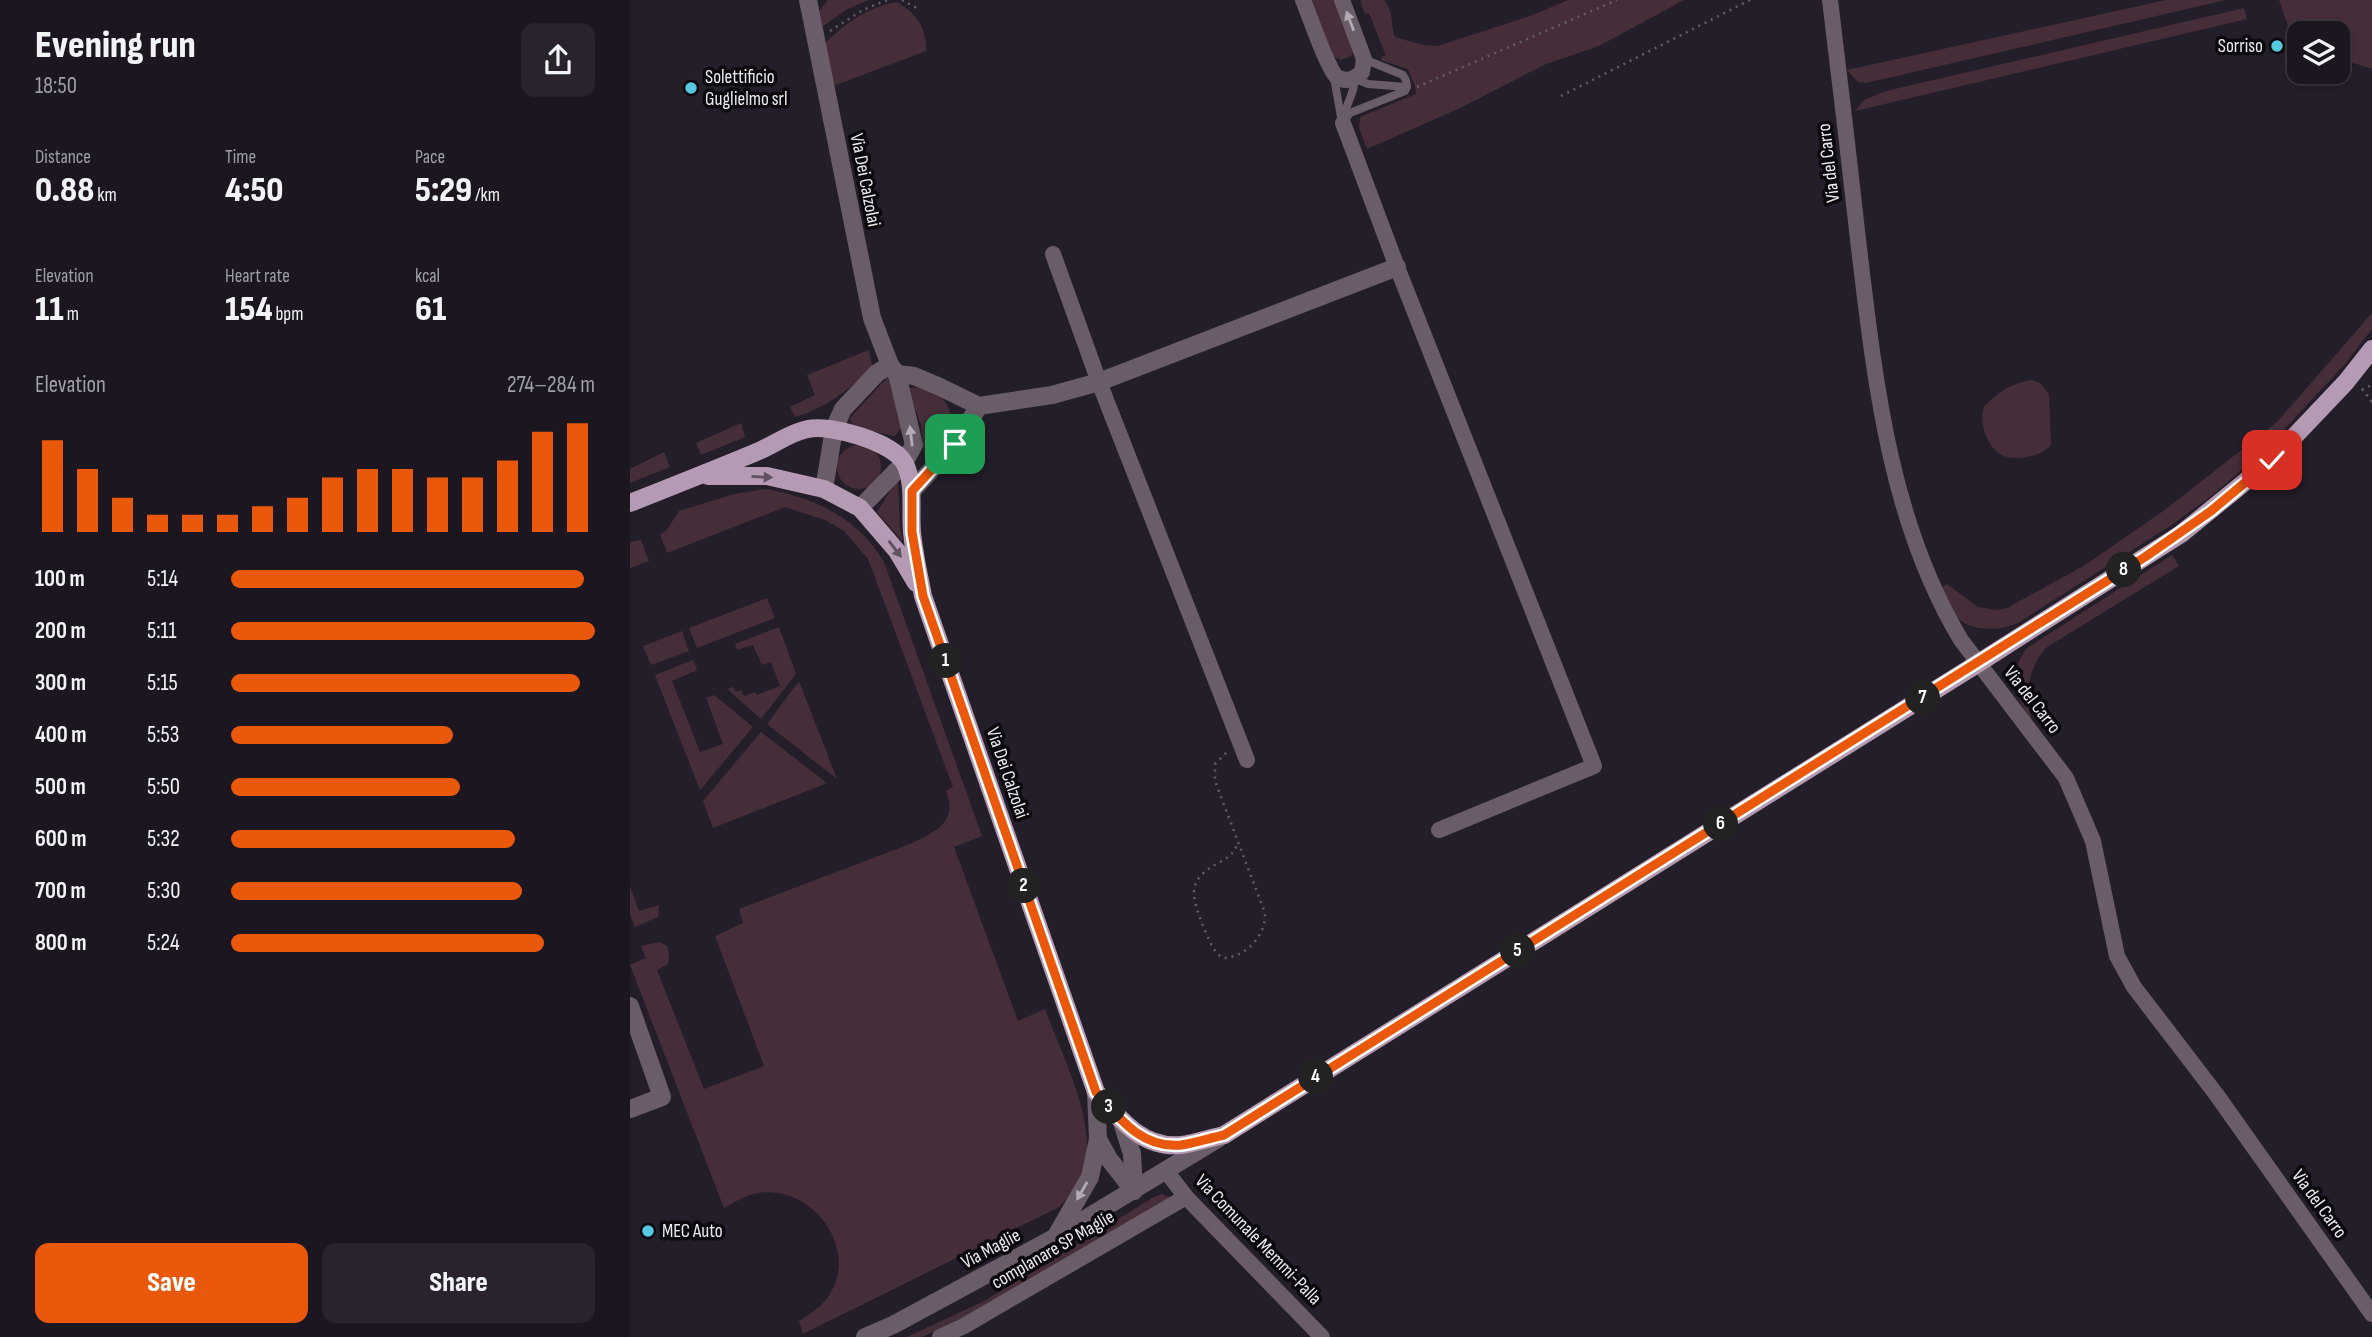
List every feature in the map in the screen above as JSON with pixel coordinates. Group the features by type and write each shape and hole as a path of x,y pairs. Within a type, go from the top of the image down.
{"main road":[{"path":"1096,1092 1122,1122 1143,1139 1178,1145 1224,1135 2163,545 2211,511 2272,460 2346,382 2372,349"},
{"path":"630,503 698,477 804,429 834,429 875,442 895,452 904,463"},
{"name":"Via Dei Calzolai","path":"904,463 912,491 912,532 923,596 1096,1092"},
{"path":"698,477 767,476 824,489 860,508 897,551 923,596"}],"street":[{"name":"Via Dei Calzolai","path":"808,0 872,318 894,369 914,445 904,463"},
{"path":"1303,0 1332,72 1343,80 1354,78 1362,72 1364,59 1342,0"},
{"name":"Via del Carro","path":"1830,0 1873,367 1882,422 1906,514 1925,569 1946,616 1977,664 2066,778 2093,841 2117,956 2134,987 2216,1094 2372,1314"},
{"path":"1343,123 1594,766 1439,830"},
{"path":"1052,254 1099,382 1247,760"},
{"path":"824,489 834,429 843,409 877,373 894,369 979,406 1052,396 1099,382 1397,267"},
{"path":"912,491 955,444 979,406"},
{"path":"860,508 904,463"},
{"path":"630,1006 662,1097 630,1109"},
{"path":"1054,1238 1090,1177 1098,1139 1096,1092"},
{"path":"1122,1122 1132,1154 1134,1191"},
{"name":"Via Maglie","path":"865,1337 893,1325 1054,1238 1224,1135"},
{"path":"1098,1139 1134,1191"},
{"name":"Via Comunale Memmi-Palla","path":"1166,1171 1186,1197 1322,1337"},
{"name":"complanare SP Maglie","path":"940,1337 964,1326 1186,1197"}],"lane":[{"path":"1364,59 1403,75 1407,88"},
{"path":"1332,72 1343,123"},
{"path":"1343,123 1344,111 1355,85 1354,78"},
{"path":"1354,78 1368,84 1407,88"},
{"path":"1343,123 1350,113 1407,88"}],"path":[{"path":"817,41 852,16 887,0"},
{"path":"902,0 917,8"},
{"path":"1407,88 1416,88 1616,0"},
{"path":"1561,96 1750,0"},
{"path":"2372,385 2362,390 2372,402"},
{"path":"1238,843 1229,857 1197,879 1193,893 1207,936 1214,951 1223,958 1233,957 1253,943 1262,932 1265,922 1265,913 1215,780 1215,764 1241,744"}],"shaded area":[{"path":"828,0 869,0 847,9 822,27 820,10"},
{"path":"1311,0 1335,0 1353,50 1352,56 1341,60 1333,56"},
{"path":"1384,0 1389,9 1395,37 1438,46 1530,16 1568,0 1684,0 1599,46 1546,64 1458,109 1367,149 1359,128 1360,117 1416,94 1408,69 1381,60 1382,56 1386,56 1369,13 1365,14 1360,1"},
{"path":"2166,0 2226,0 1866,83 1858,82 1847,70"},
{"path":"2279,0 2372,0 2372,69 2350,62 2350,21 2287,23"},
{"path":"897,2 919,22 925,35 926,51 833,86 824,44 858,17"},
{"path":"2244,8 2247,19 1855,111 1864,100 1886,91"},
{"path":"2372,313 2372,329 2345,364 2266,449 2210,497 2170,526 2018,623 2002,628 1984,629 1968,625 1952,611 1941,588 1947,584 1978,607 1997,610 2007,608 2085,565 2166,509 2277,422"},
{"path":"869,350 872,366 856,382 827,403 795,417 790,407 815,395 807,375"},
{"path":"887,378 902,428 894,436 853,427 850,418"},
{"path":"2032,380 2040,383 2049,394 2051,445 2042,452 2029,456 2004,456 1993,448 1983,428 1984,407 2005,389"},
{"path":"923,387 941,397 951,415 951,424 945,439 924,454 921,426 908,388"},
{"path":"741,423 745,437 701,455 696,443"},
{"path":"859,445 874,452 881,467 874,482 859,489 844,482 837,467 844,452"},
{"path":"664,452 670,467 630,483 630,469"},
{"path":"896,482 900,530 904,543 877,512"},
{"path":"766,489 802,498 834,512 862,533 884,562 982,836 954,847 1018,1021 1045,1009 1077,1092 1087,1137 1087,1158 1082,1177 1059,1207 803,1334 799,1321 825,1301 837,1278 839,1259 834,1240 825,1222 811,1208 794,1197 775,1192 754,1194 724,1208 630,965 646,958 641,946 659,942 667,946 668,964 657,970 704,1089 764,1066 715,936 743,923 739,909 910,844 935,831 947,818 949,802 946,791 953,787 868,559 844,531 825,520 785,507 667,553 660,534 666,531 679,511 734,494"},
{"path":"641,540 649,561 630,568 630,542"},
{"path":"2172,555 2179,566 2047,647 2035,665 2029,684 2033,724 2015,687 2020,658 2027,648"},
{"path":"767,598 775,618 697,648 689,628"},
{"path":"779,627 796,674 761,719 727,689 733,687 736,692 741,690 744,696 755,692 757,695 780,686 771,662 762,665 753,645 737,650 735,644"},
{"path":"682,631 689,651 651,665 643,646"},
{"path":"693,660 697,670 672,681 700,752 723,744 706,698 714,695 753,727 700,790 655,675"},
{"path":"799,681 837,779 767,724"},
{"path":"761,732 827,783 713,828 703,801"},
{"path":"630,886 639,911 659,905 658,917 635,927 630,914"},
{"path":"1162,1194 1172,1198 978,1311 922,1337 907,1337 984,1301"}],"place":[{"name":"Sorriso","path":"2277,46"},
{"name":"Solettificio Guglielmo srl","path":"691,88"},
{"name":"MEC Auto","path":"648,1231"}],"route":[{"path":"955,444 912,491 912,532 923,596 1096,1092 1122,1122 1143,1139 1178,1145 1224,1135 1977,664 2180,534 2272,460"}]}
